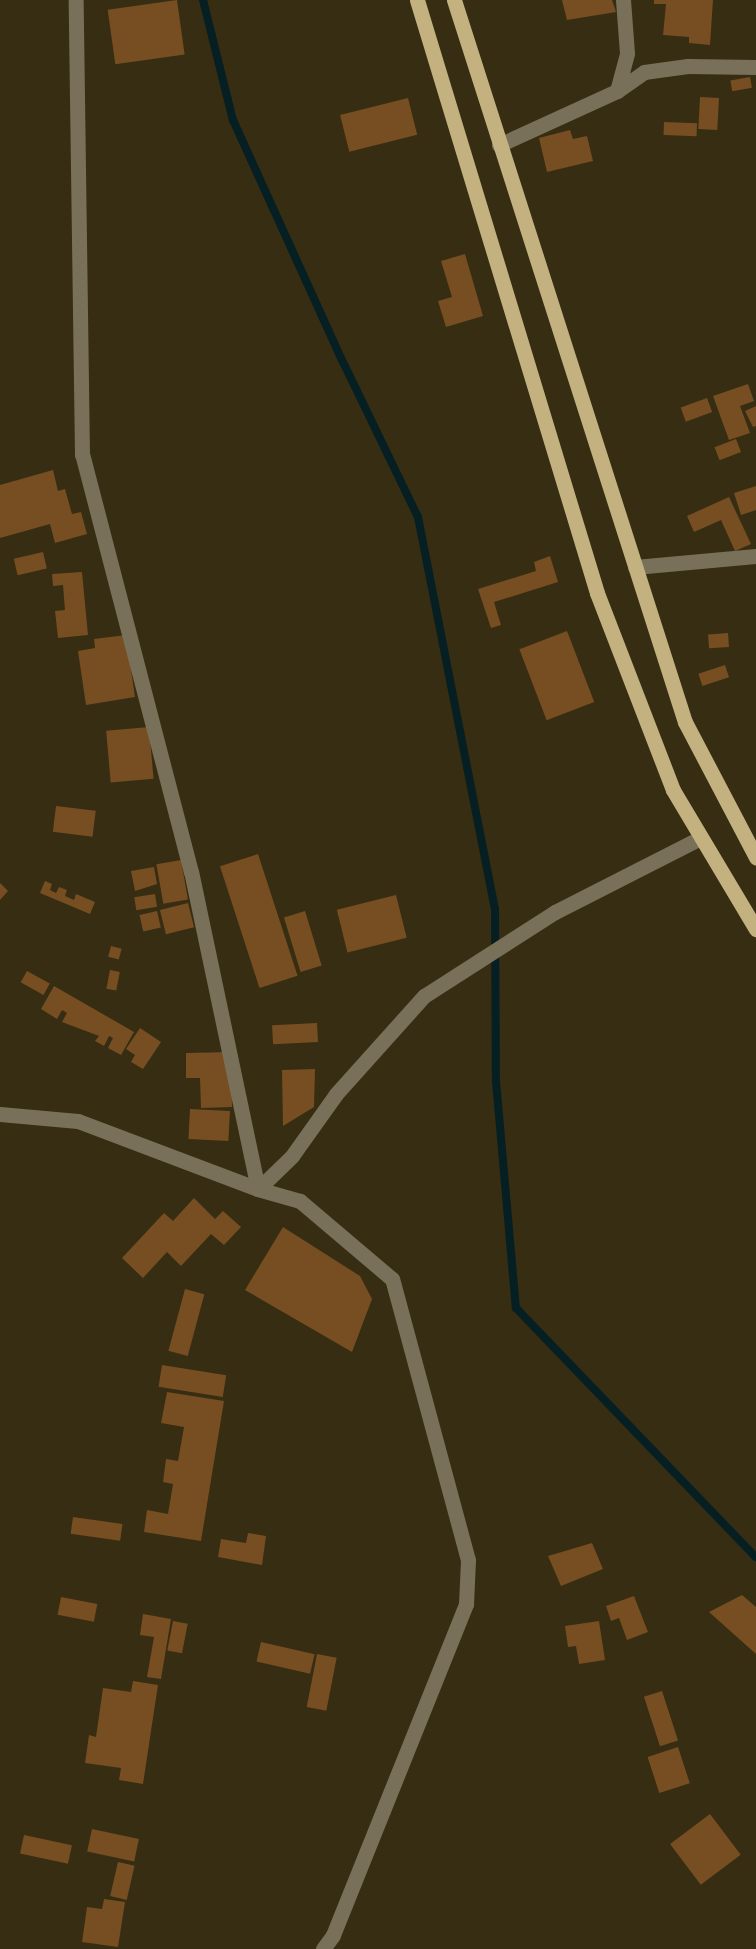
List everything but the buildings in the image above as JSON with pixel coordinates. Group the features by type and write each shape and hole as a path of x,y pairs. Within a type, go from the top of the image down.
{"main road":[{"path":"417,0 597,593 673,790 756,929"},
{"path":"454,0 685,723 756,857"}],"street":[{"path":"76,0 82,455 191,872 258,1189"},
{"path":"617,91 627,53 623,0"},
{"path":"499,145 617,91 644,72 688,66 756,67"},
{"path":"635,567 756,556"},
{"path":"258,1189 292,1156 336,1094 424,996 555,912 700,838"},
{"path":"0,1114 78,1121 258,1189 300,1201 392,1279 468,1560 466,1604 333,1935 323,1949"}],"waterway":[{"path":"203,0 233,120 343,362 418,517 495,909 496,1081 516,1308 756,1557"}]}
